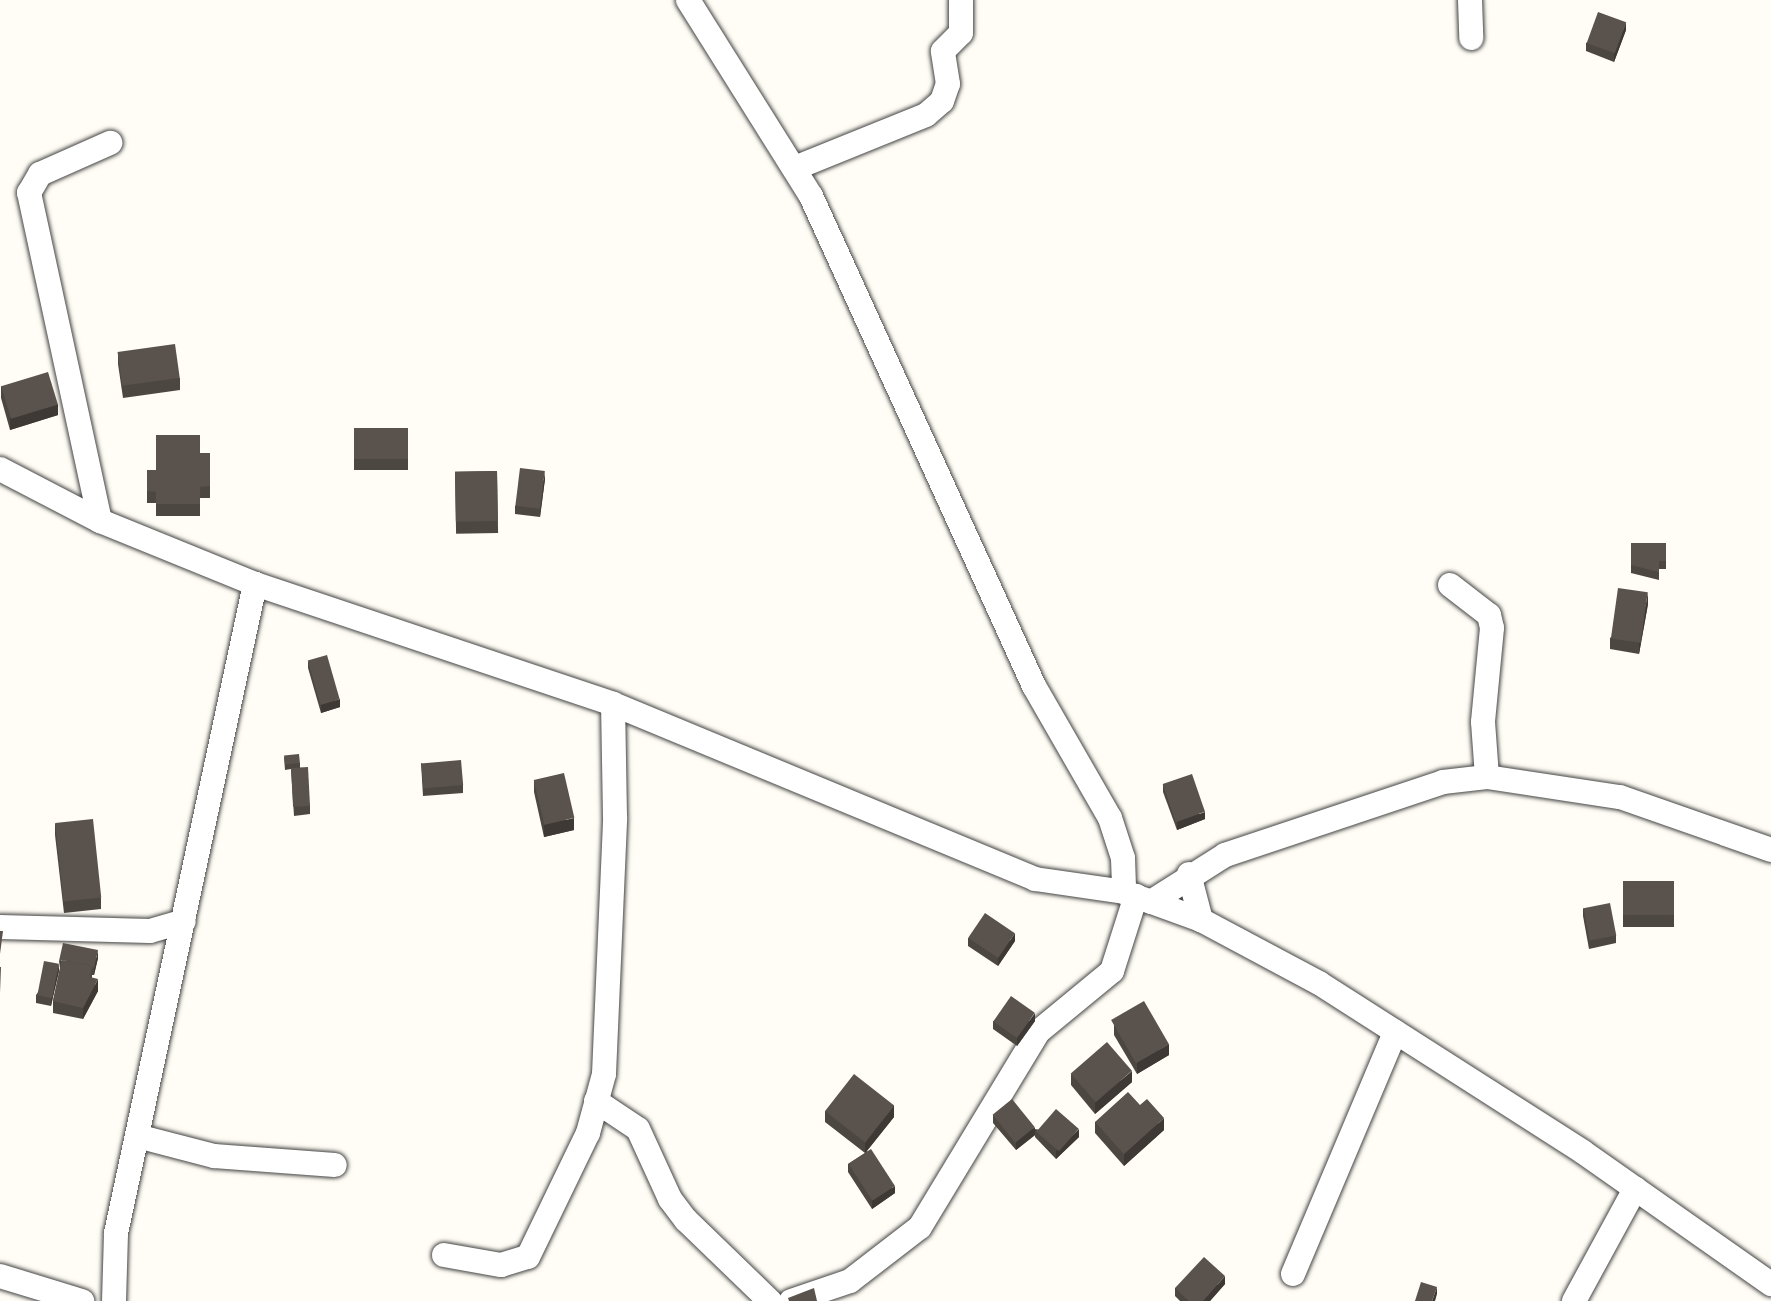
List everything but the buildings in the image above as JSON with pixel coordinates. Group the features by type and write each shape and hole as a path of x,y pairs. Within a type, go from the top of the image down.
{"street":[{"path":"688,0 795,168 872,323 1034,686 1110,818 1137,897 1112,971 1038,1032 920,1227 850,1281 791,1301"},
{"path":"795,168 926,115 942,101 948,84 944,51 961,33 961,0"},
{"path":"1470,0 1471,38"},
{"path":"100,521 29,193 40,174 110,143"},
{"path":"0,469 100,521 255,584 613,704 1035,879 1137,897 1201,920 1319,982 1635,1189 1771,1284"},
{"path":"114,1301 116,1233 255,584"},
{"path":"1450,585 1489,615 1492,628 1483,722 1487,777"},
{"path":"444,1256 501,1264 528,1257 588,1133 604,1074 615,817 613,704"},
{"path":"1137,897 1225,855 1443,782 1487,777 1620,797 1771,850"},
{"path":"1189,873 1201,920"},
{"path":"0,927 150,931 184,921"},
{"path":"1293,1274 1395,1032"},
{"path":"596,1101 638,1129 686,1220 770,1301"},
{"path":"137,1136 214,1156 335,1165"},
{"path":"1574,1301 1635,1189"},
{"path":"0,1276 82,1301"}]}
